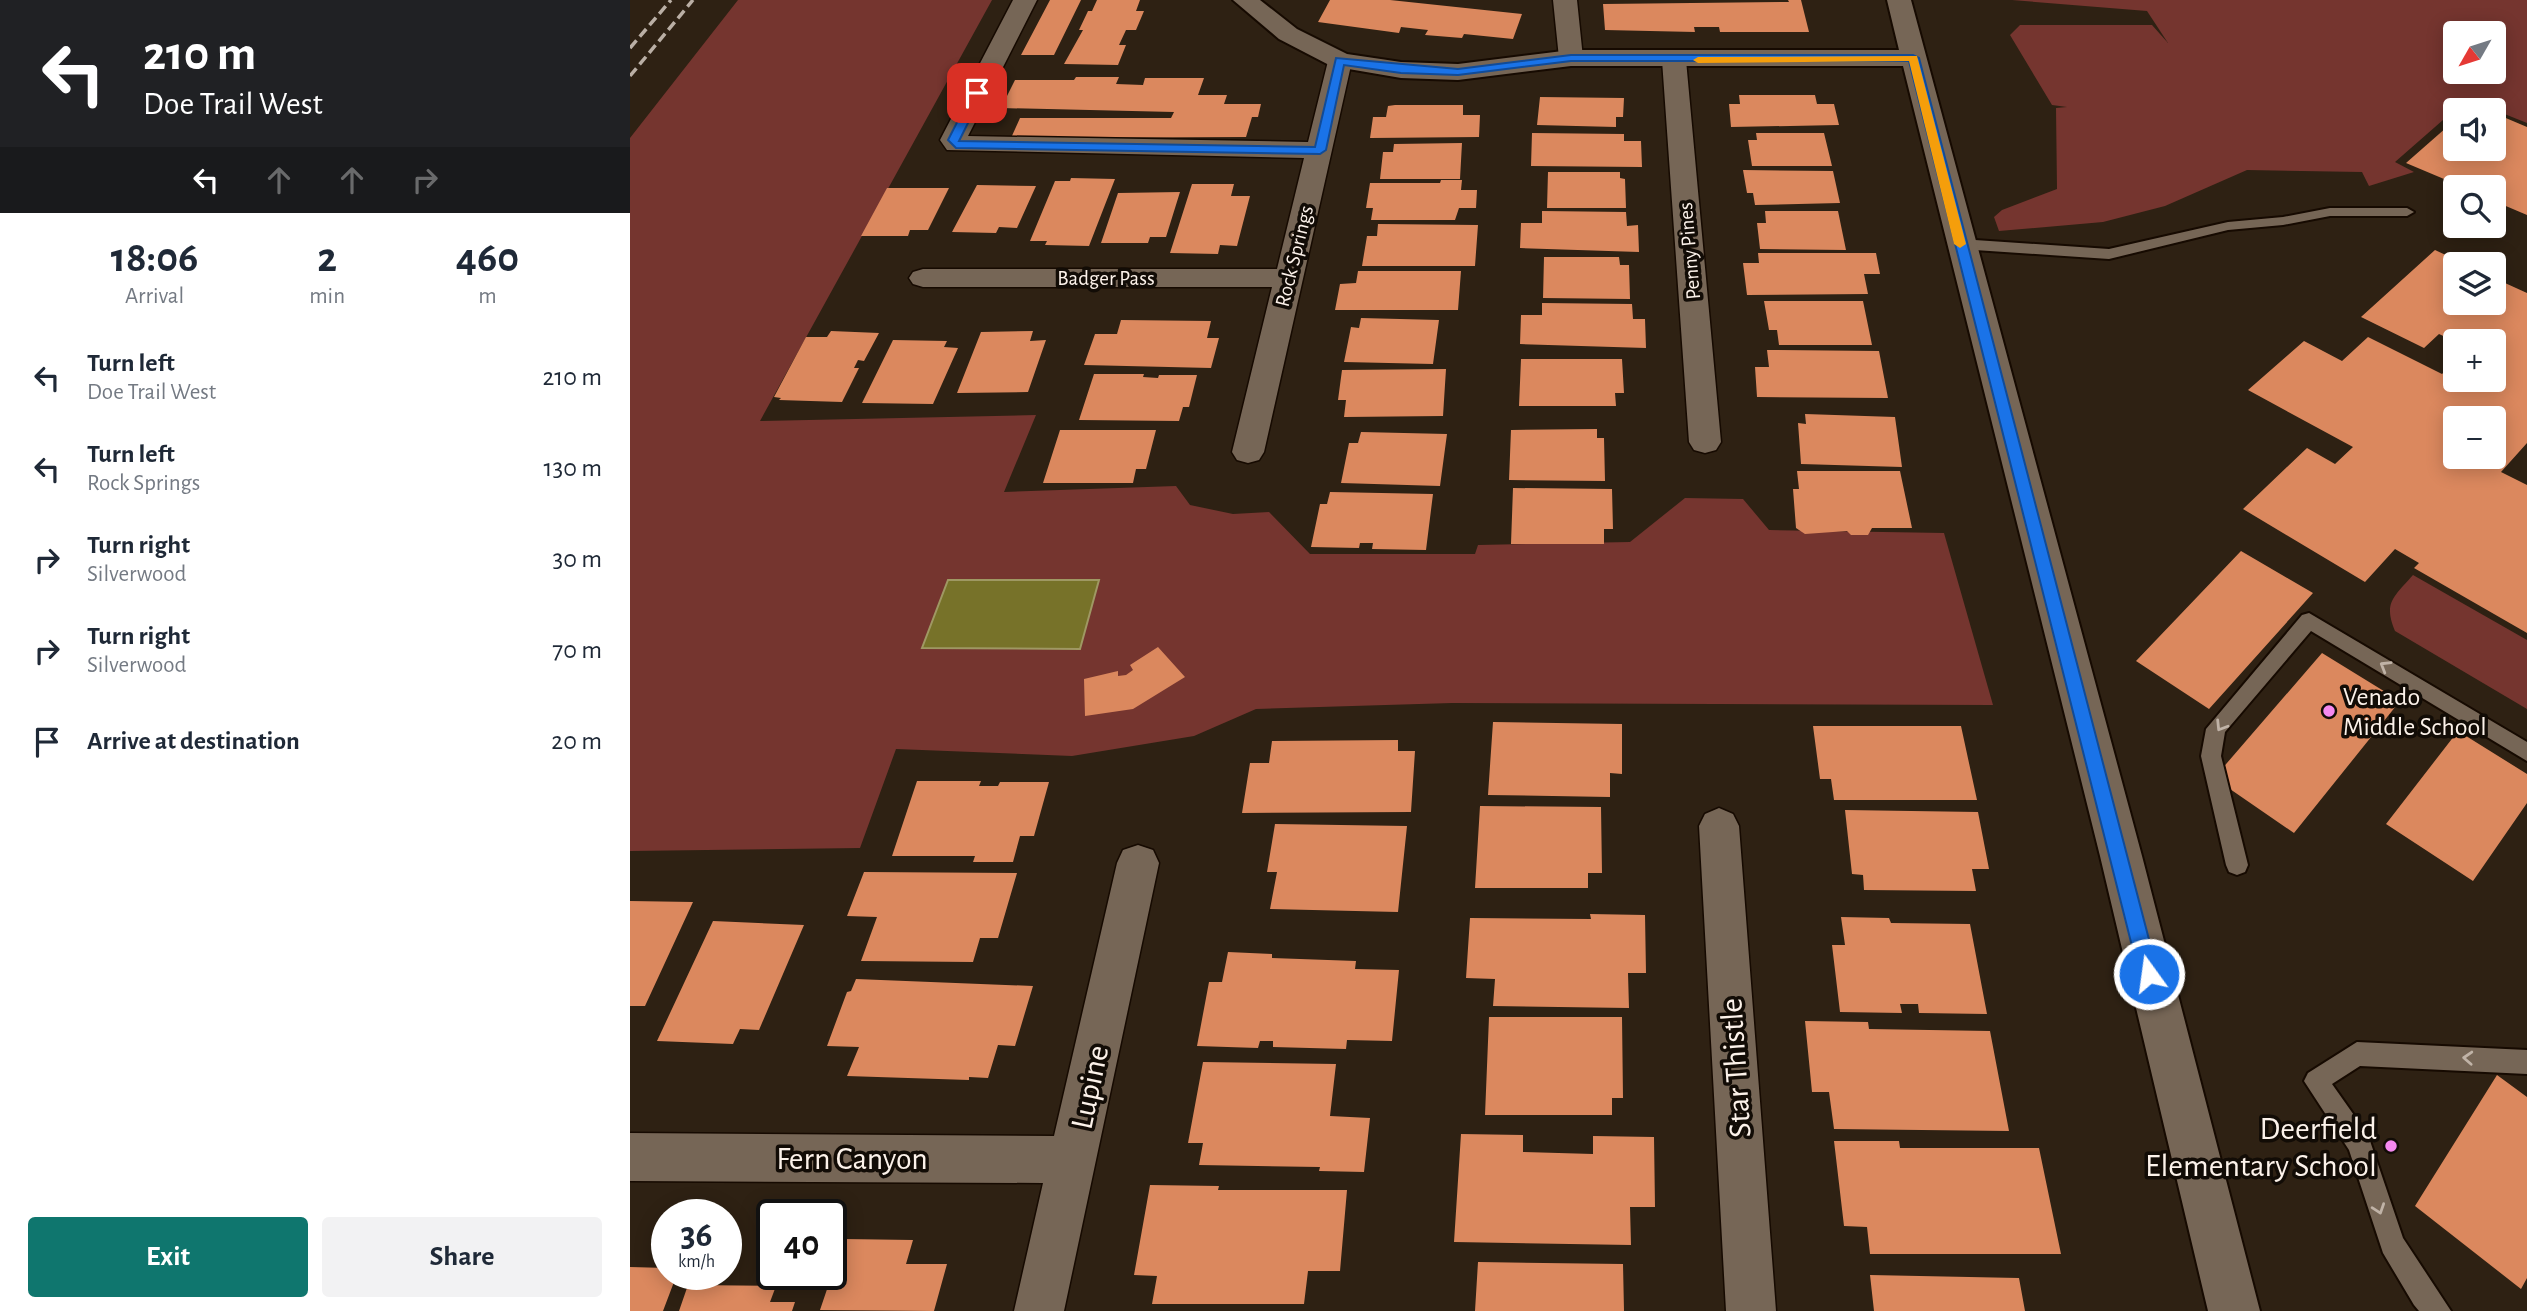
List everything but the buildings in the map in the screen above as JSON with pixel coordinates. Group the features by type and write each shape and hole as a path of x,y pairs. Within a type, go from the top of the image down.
{"street":[{"path":"1025,0 953,140 956,144 1320,150"},
{"path":"1245,0 1288,34 1340,61 1401,69 1458,72 1571,58 1913,58"},
{"path":"1565,0 1571,58"},
{"path":"1899,0 2117,843 2234,1311"},
{"name":"Penny Pines","path":"1674,60 1705,442"},
{"name":"Rock Springs","path":"1248,452 1340,61"},
{"name":"Badger Pass","path":"923,278 1288,278"},
{"name":"Star Thistle","path":"1719,825 1751,1311"},
{"name":"Lupine","path":"1039,1311 1138,863"},
{"name":"Fern Canyon","path":"630,1157 1074,1160"}],"lane":[{"path":"1960,244 2109,254 2203,231 2330,212 2407,212"},
{"path":"2237,865 2211,756 2216,729 2309,620 2527,752"},
{"path":"2438,1311 2423,1296 2392,1244 2359,1144 2316,1081 2357,1054 2527,1062"}],"shaded area":[{"path":"738,0 992,0 760,421 1036,415 1004,492 1176,486 1190,505 1233,514 1269,512 1310,554 1475,554 1478,545 1630,542 1685,498 1743,499 1769,530 1944,533 1993,705 1452,703 1256,709 1194,736 1072,756 896,749 860,848 630,851 630,138"},
{"path":"2012,0 2527,0 2527,123 2506,115 2506,98 2443,98 2443,120 2395,162 2414,172 2369,186 2362,172 2247,170 2165,206 2103,222 1999,231 1994,217 2002,210 2057,189 2056,108 2067,107 2052,105 2010,35 2020,25 2152,25 2168,43 2147,11"},
{"path":"2413,575 2527,640 2527,709 2395,631 2390,606"},
{"path":"948,580 1099,580 1080,649 922,648"}],"railway":[{"path":"630,48 671,0"},
{"path":"630,76 693,0"}],"slow traffic":[{"path":"1698,60 1913,58 1960,244"}],"place":[{"name":"Venado Middle School","path":"2329,711"},
{"name":"Deerfield Elementary School","path":"2391,1146"}],"route":[{"path":"977,93 953,140 956,144 1320,150 1340,61 1401,69 1458,72 1571,58 1913,58 2149,974"}]}
